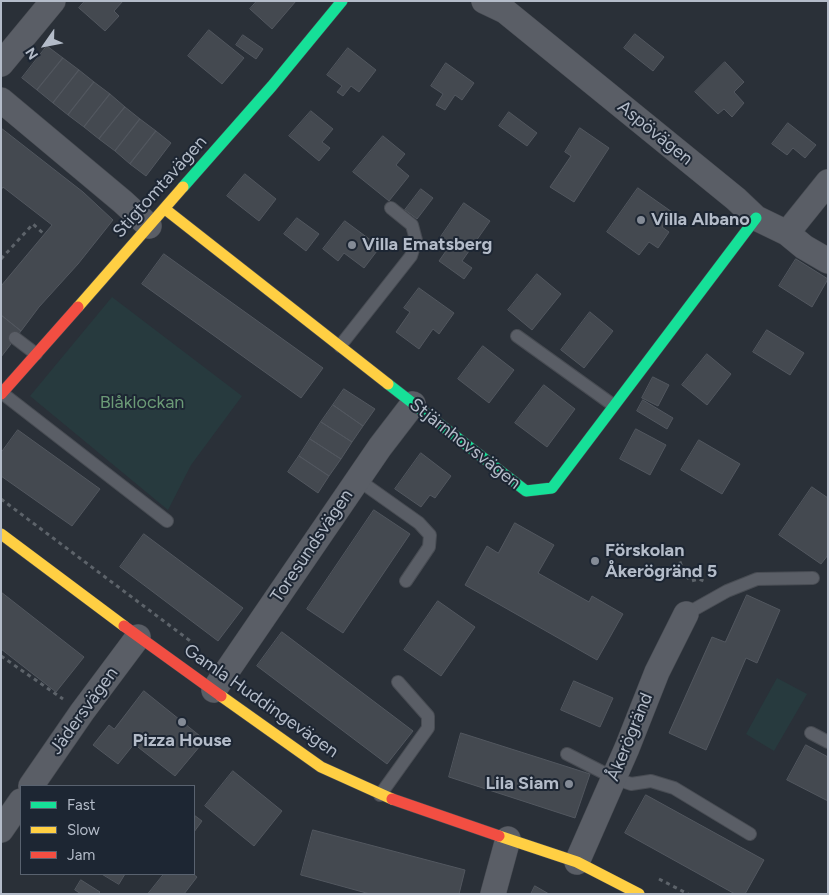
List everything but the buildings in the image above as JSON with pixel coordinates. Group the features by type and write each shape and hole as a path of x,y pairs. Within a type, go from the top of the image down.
{"street":[{"path":"1,64 53,1"},
{"name":"Stigtomtavägen","path":"2,394 272,86 342,1"},
{"name":"Aspövägen","path":"484,1 505,11 736,199 756,218 787,233 804,247 828,261"},
{"path":"1,100 123,202 157,217"},
{"path":"787,233 828,182"},
{"name":"Stjärnhovsvägen","path":"157,217 340,346 526,491 552,488 756,218"},
{"name":"Toresundsvägen","path":"214,690 358,480 413,404"},
{"name":"Gamla Huddingevägen","path":"1,534 138,637 321,767 380,795 576,862 639,894"},
{"name":"Åkerögränd","path":"576,862 614,778 657,672 686,614"},
{"name":"Jädersvägen","path":"32,785 82,712 138,637"},
{"path":"1,830 20,802"},
{"path":"493,894 508,839"}],"lane":[{"path":"340,346 411,256 416,240 412,225 391,208"},
{"path":"517,336 613,406"},
{"path":"15,338 36,354"},
{"path":"2,394 166,522"},
{"path":"358,480 419,523 430,535 429,546 406,581"},
{"path":"686,614 727,591 756,579 813,578"},
{"path":"380,795 428,728 428,716 398,682"},
{"path":"811,733 828,742"},
{"path":"567,754 614,778 631,784 651,781 674,788 750,834"}],"path":[{"path":"1,260 33,224 45,235"},
{"path":"1,499 197,646"},
{"path":"677,554 685,576"},
{"path":"1,656 82,712"},
{"path":"654,876 688,894"}],"green space":[{"name":"Blåklockan","path":"112,297 242,396 191,465 168,510 30,396"},
{"path":"777,678 807,694 774,751 746,734"}],"traffic: fast":[{"path":"183,187 272,86 342,1"},
{"path":"388,384 526,491 552,488 756,218"}],"traffic: slow":[{"path":"78,307 183,187"},
{"path":"165,209 388,384"},
{"path":"1,534 124,626"},
{"path":"221,696 321,767 392,799"},
{"path":"499,836 577,862 639,894"}],"traffic: jam":[{"path":"1,394 78,307"},
{"path":"124,626 221,696"},
{"path":"392,799 499,836"}],"place":[{"name":"Villa Albano","path":"641,220"},
{"name":"Villa Ematsberg","path":"352,245"},
{"name":"Förskolan Åkerögränd 5","path":"595,561"},
{"name":"Pizza House","path":"182,722"},
{"name":"Lila Siam","path":"569,784"}]}
